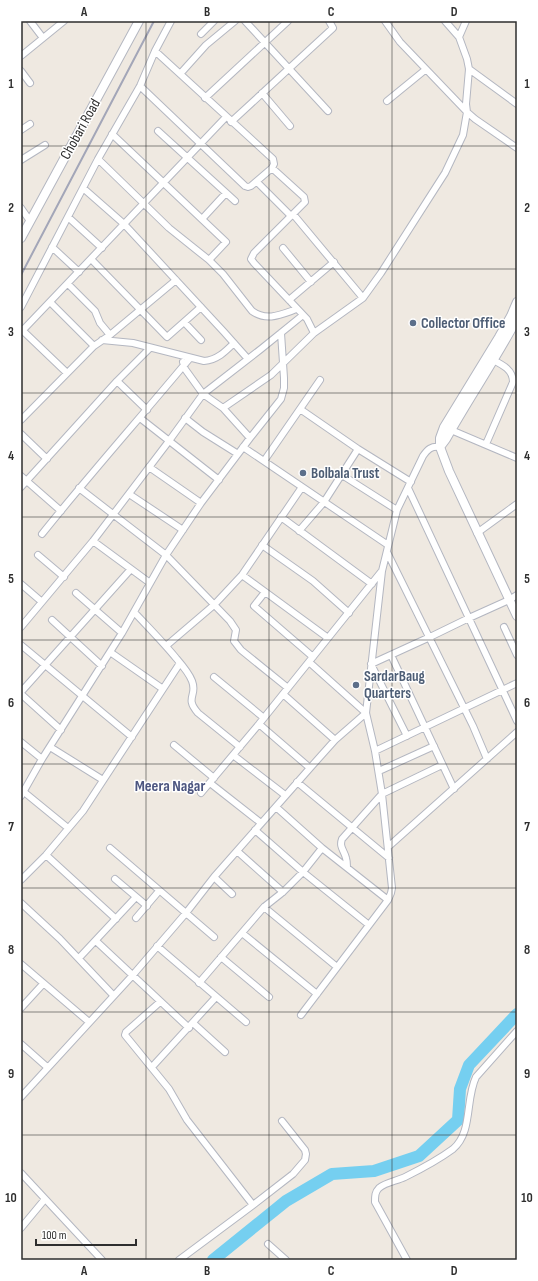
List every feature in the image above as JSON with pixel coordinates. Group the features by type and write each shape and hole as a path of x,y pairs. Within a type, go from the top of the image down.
{"street":[{"path":"30,21 43,38"},
{"path":"21,56 64,21"},
{"name":"Chobari Road","path":"21,238 140,21"},
{"path":"21,307 112,134 140,86 155,51 171,21"},
{"path":"201,34 214,21"},
{"path":"180,74 206,45 235,21"},
{"path":"245,21 328,111"},
{"path":"205,98 288,21"},
{"path":"231,122 333,28 329,21"},
{"path":"385,21 400,42 425,70 474,119 517,148"},
{"path":"223,408 271,374 314,332 364,298 445,173 463,135 467,112 466,104 469,69 465,51 459,37 445,21"},
{"path":"459,37 466,21"},
{"path":"140,86 245,186 248,187 257,182 272,168 274,164 273,159 155,51"},
{"path":"469,69 517,104"},
{"path":"21,70 30,83"},
{"path":"387,100 425,70"},
{"path":"262,93 290,126"},
{"path":"67,373 22,329 68,284 226,117"},
{"path":"21,130 30,124"},
{"path":"158,131 235,202"},
{"path":"112,134 226,242 209,260"},
{"path":"21,160 45,145"},
{"path":"98,160 169,228 209,260 223,274 252,311 257,315 274,317 297,309"},
{"path":"272,168 305,199 303,204 254,253 251,258 303,315 314,332"},
{"path":"257,182 292,215 364,298"},
{"path":"83,188 124,224 202,307 248,359"},
{"path":"202,219 226,193"},
{"path":"21,208 30,221"},
{"path":"68,217 102,248"},
{"path":"52,247 79,272"},
{"path":"283,248 311,282"},
{"path":"91,259 167,336 202,307"},
{"path":"289,300 334,262"},
{"path":"21,420 94,346 110,335 176,280"},
{"path":"68,284 95,311 100,323 110,335"},
{"path":"50,302 94,346"},
{"path":"517,302 499,337 444,427 440,438 440,447 449,471 517,616"},
{"path":"21,627 93,541 203,394 303,315"},
{"path":"440,447 517,319"},
{"path":"184,322 201,340"},
{"path":"68,828 22,794 42,759 122,633 166,555 201,503 281,399 284,388 281,333"},
{"path":"102,340 133,344 204,361 218,357 234,343"},
{"path":"21,487 150,348"},
{"path":"180,355 184,365 203,394 223,408 250,438"},
{"path":"42,534 79,488 190,358"},
{"path":"486,444 513,382 513,377 510,372 502,364 493,360"},
{"path":"264,461 320,380"},
{"path":"118,381 147,410"},
{"path":"300,409 358,449 411,482"},
{"path":"140,418 219,480"},
{"path":"185,418 203,432 238,454"},
{"path":"451,430 517,458"},
{"path":"21,434 47,459"},
{"path":"243,447 388,545"},
{"path":"301,1014 388,900 391,893 392,888 388,846 379,771 366,712 371,664 382,571 397,510 423,456 433,447 440,447"},
{"path":"299,531 324,502 358,449"},
{"path":"149,467 201,503"},
{"path":"342,475 397,510"},
{"path":"21,476 61,511"},
{"path":"166,646 214,605 242,575 302,487"},
{"path":"79,488 166,555 234,626 236,630 234,641 240,650 288,688"},
{"path":"408,488 517,721"},
{"path":"129,494 183,530"},
{"path":"477,533 517,504"},
{"path":"281,517 372,584"},
{"path":"93,541 150,583"},
{"path":"262,545 313,581 349,613"},
{"path":"387,552 430,637 487,760"},
{"path":"38,555 64,577"},
{"path":"61,730 21,693 45,664 131,569"},
{"path":"201,793 264,718 382,571"},
{"path":"242,575 328,638"},
{"path":"21,584 42,602"},
{"path":"265,592 254,606 366,712"},
{"path":"76,593 122,633"},
{"path":"371,664 517,595"},
{"path":"134,612 166,646 192,681 192,706 198,713 240,747"},
{"path":"52,620 102,666"},
{"path":"504,627 517,655"},
{"path":"21,645 132,737"},
{"path":"110,652 163,689"},
{"path":"391,655 454,789"},
{"path":"21,880 46,855 83,811 180,663"},
{"path":"371,664 406,736"},
{"path":"214,677 264,718"},
{"path":"375,751 517,683"},
{"path":"283,694 335,740"},
{"path":"510,708 517,704"},
{"path":"21,1097 88,1022 132,976 186,913 214,877 285,795 335,740 366,712"},
{"path":"259,724 310,768"},
{"path":"388,846 517,732"},
{"path":"21,742 42,759"},
{"path":"174,745 261,823"},
{"path":"379,771 434,746"},
{"path":"50,747 103,780"},
{"path":"233,755 285,795"},
{"path":"347,868 347,860 340,843 382,794 442,765"},
{"path":"297,782 389,858"},
{"path":"276,807 322,848 388,900"},
{"path":"255,830 303,872 369,925"},
{"path":"110,848 214,936"},
{"path":"199,983 264,907 283,892 303,872 322,848"},
{"path":"237,851 283,892"},
{"path":"46,855 116,919"},
{"path":"214,877 232,894"},
{"path":"115,879 147,906"},
{"path":"136,918 159,891"},
{"path":"79,958 136,897"},
{"path":"21,903 60,939 113,995"},
{"path":"264,907 337,967"},
{"path":"242,933 317,994"},
{"path":"96,941 160,1002 226,1052"},
{"path":"157,946 246,1022"},
{"path":"221,957 269,997"},
{"path":"21,964 88,1022"},
{"path":"21,1008 43,984"},
{"path":"152,1068 216,997"},
{"path":"160,1002 126,1032 125,1035 169,1089 187,1120 253,1205"},
{"path":"407,1260 375,1202 375,1195 378,1189 384,1185 400,1179 427,1165 460,1142 467,1123 472,1085 476,1077 517,1031"},
{"path":"21,1044 47,1067"},
{"path":"179,1260 293,1174 305,1160 305,1150 282,1121"},
{"path":"21,1173 101,1259"},
{"path":"22,1224 45,1199"},
{"path":"268,1244 286,1260"}],"waterway":[{"path":"213,1260 286,1201 332,1174 374,1171 419,1156 458,1120 460,1089 469,1065 517,1014"}],"railway":[{"path":"21,275 154,21"}],"place":[{"name":"Collector Office","path":"413,323"},
{"name":"Bolbala Trust","path":"303,473"},
{"name":"SardarBaug Quarters","path":"356,685"}],"district":[{"name":"Meera Nagar","path":"170,785"}]}
